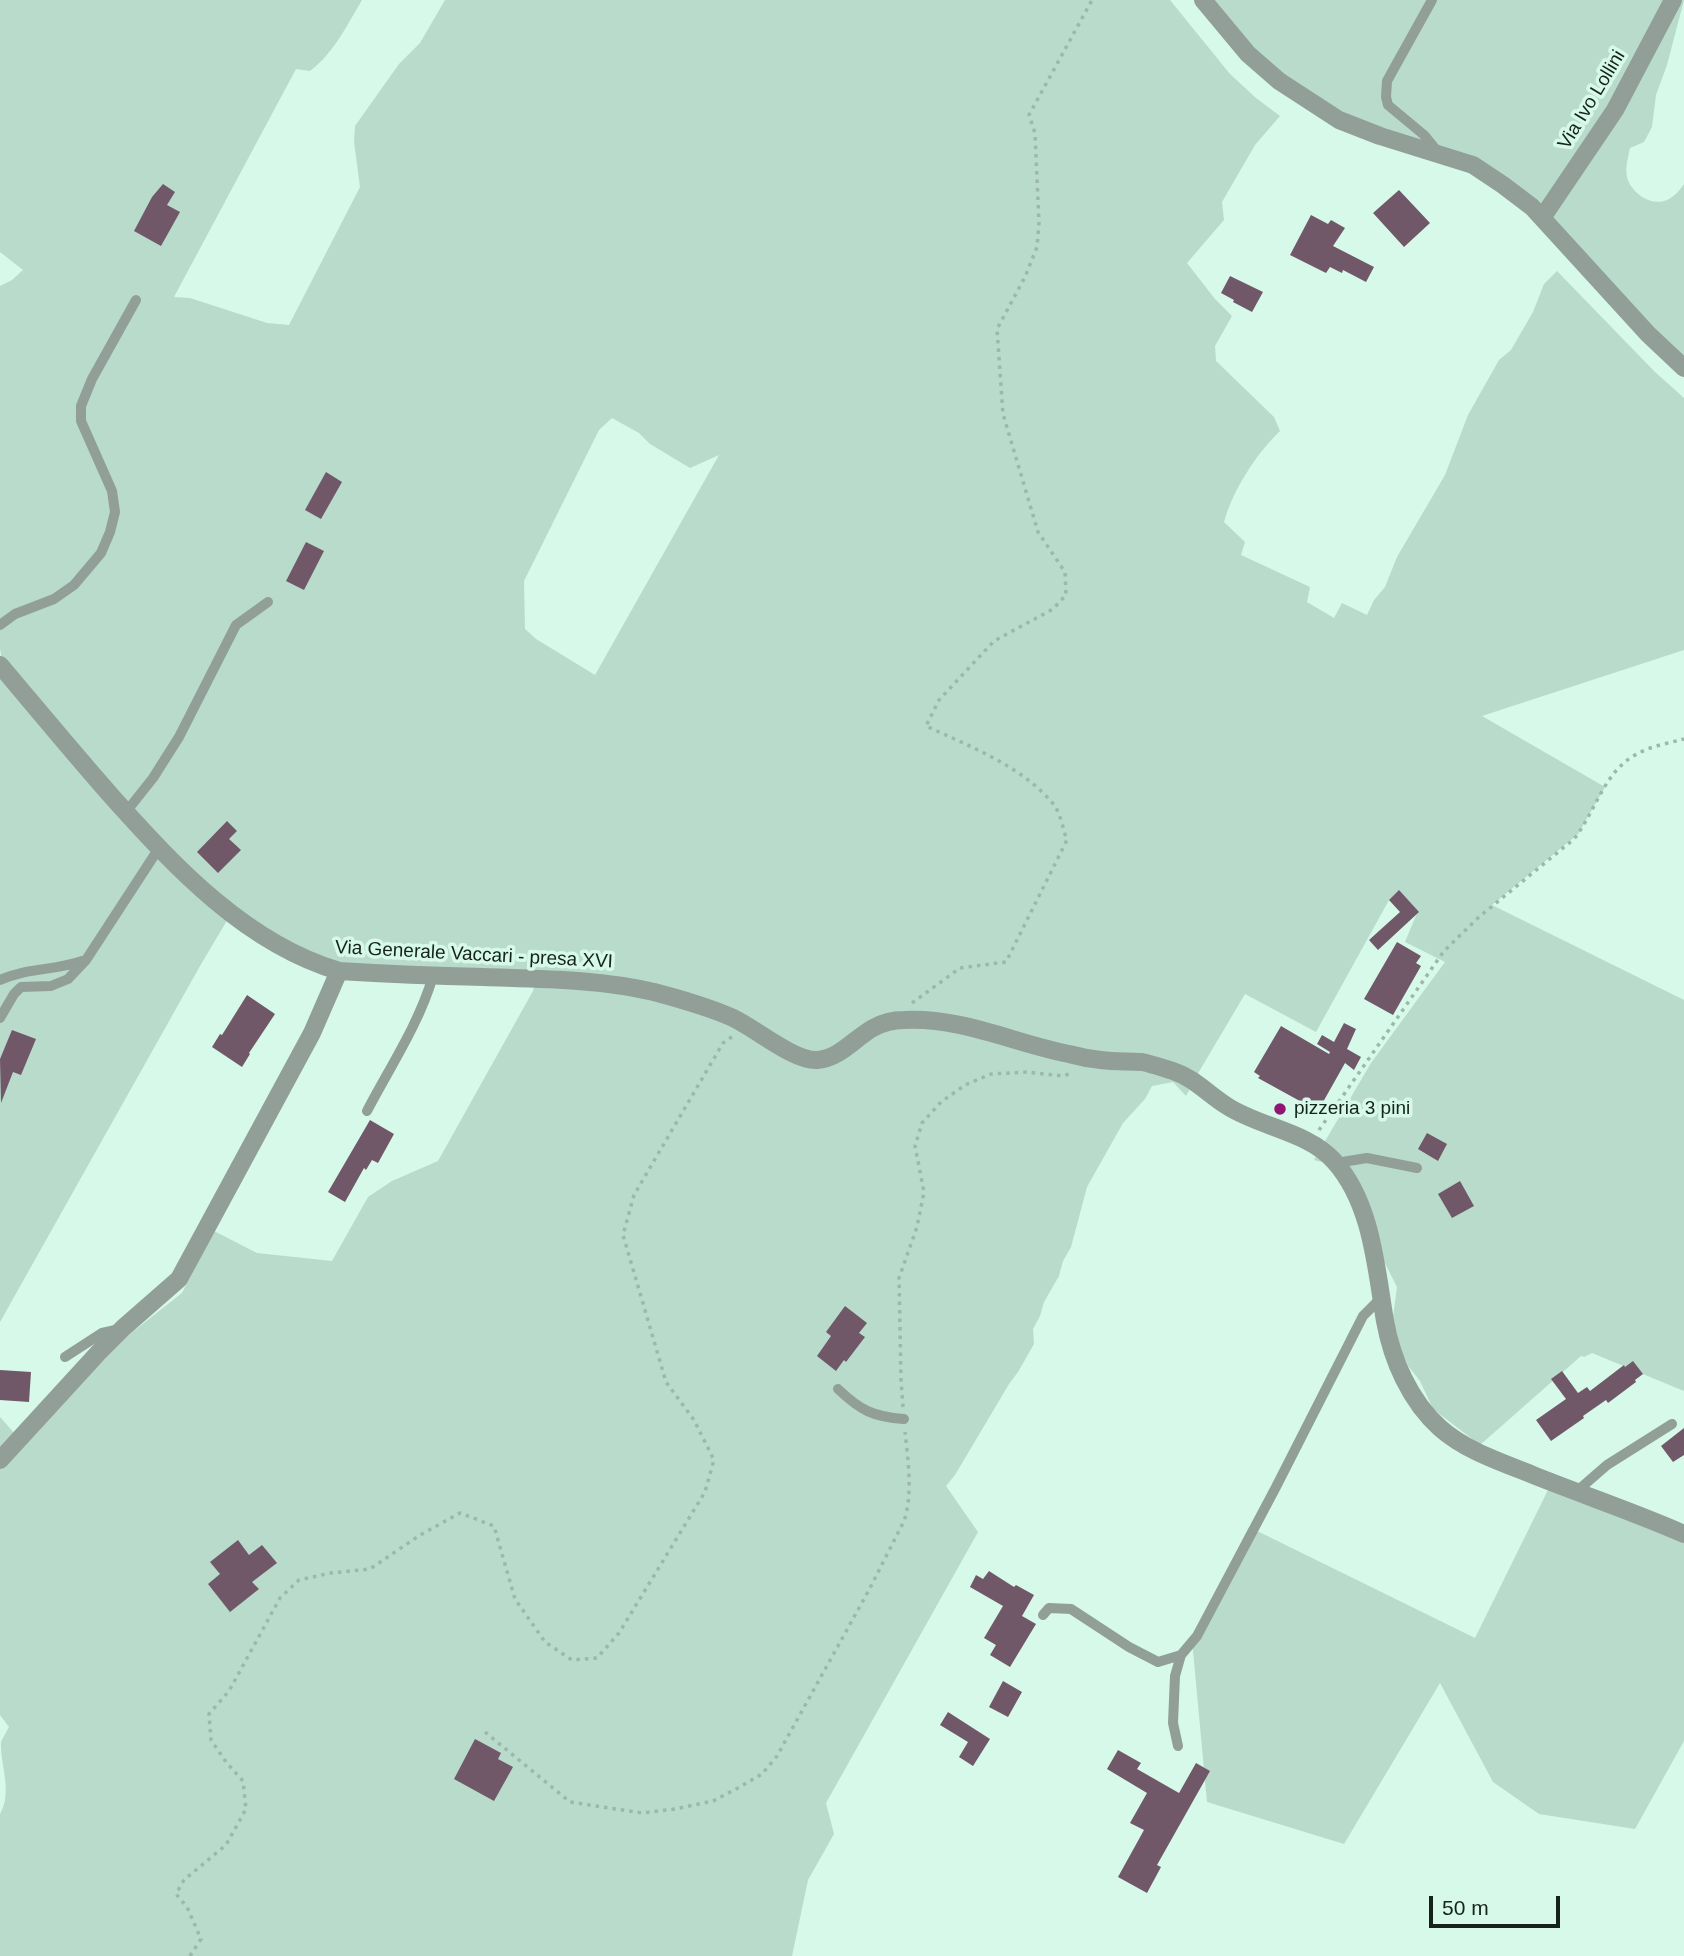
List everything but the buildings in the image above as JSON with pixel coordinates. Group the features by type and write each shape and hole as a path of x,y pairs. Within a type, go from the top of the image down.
{"street":[{"path":"1203,0 1248,54 1311,103 1339,120 1380,136 1473,165 1503,184 1542,218 1648,334 1684,368"},
{"name":"Via Ivo Lollini","path":"1542,218 1615,110 1673,0"},
{"name":"Via Generale Vaccari - presa XVI","path":"0,665 126,812 192,882 267,938 317,965 338,971 621,985 693,1002 748,1025 794,1055 817,1060 834,1054 885,1022"},
{"path":"0,1460 99,1352 179,1279 312,1033 338,971"},
{"path":"885,1022 905,1020 964,1025 1089,1058 1145,1063 1178,1073 1250,1119 1311,1143 1336,1163 1360,1206 1374,1253 1387,1329 1401,1372 1418,1404 1439,1427 1461,1444 1489,1457 1684,1534"}],"lane":[{"path":"1432,0 1387,81 1386,97 1388,105 1424,135 1440,154"},
{"path":"0,625 15,614 54,598 74,585 100,553 110,532 115,512 112,491 81,421 81,406 92,379 136,300"},
{"path":"126,812 153,778 179,737 236,625 268,602"},
{"path":"0,1018 21,986 51,986 68,979 86,960 159,848"},
{"path":"0,980 15,973 65,967 86,960"},
{"path":"367,1111 414,1023 433,976"},
{"path":"1336,1163 1367,1158 1417,1168"},
{"path":"1178,1746 1173,1723 1175,1676 1181,1655 1197,1636 1363,1316 1381,1298"},
{"path":"65,1357 102,1333 124,1328"},
{"path":"838,1389 856,1406 883,1418 904,1419"},
{"path":"1576,1492 1607,1465 1672,1424"},
{"path":"1043,1615 1049,1608 1071,1609 1129,1647 1158,1661 1181,1655"}],"path":[{"path":"885,1022 960,968 1006,962 1067,840 1055,807 1026,777 974,748 926,726 939,700 994,641 1054,610 1066,595 1065,572 1038,533 1003,414 998,330 1037,247 1039,223 1035,133 1029,115 1092,0"},
{"path":"1311,1143 1444,951 1479,917 1574,839 1618,768 1638,753 1684,739"},
{"path":"190,1956 201,1939 187,1907 176,1894 184,1880 226,1845 246,1809 243,1781 211,1740 209,1714 229,1691 280,1598 299,1580 370,1569 419,1535 460,1513 494,1526 515,1599 545,1642 572,1660 597,1658 619,1633 705,1492 714,1460 694,1420 666,1382 623,1236 634,1195 676,1121 723,1043 748,1025"},
{"path":"485,1732 570,1802 642,1812 675,1809 713,1801 762,1774 777,1756 806,1707 875,1579 908,1511 899,1278 917,1227 924,1192 915,1146 922,1123 941,1102 965,1085 991,1074 1026,1072 1063,1076 1077,1072 1089,1058"}],"green space":[{"path":"0,0 362,0 339,38 319,64 310,71 296,69 174,297 190,298 267,323 289,325 360,187 354,142 355,126 399,64 420,43 445,0 1170,0 1230,74 1280,116 1255,145 1222,202 1224,220 1187,263 1232,316 1215,346 1216,361 1274,417 1280,431 1246,473 1224,522 1245,542 1241,555 1310,587 1307,602 1334,618 1342,603 1367,615 1445,475 1468,415 1499,360 1511,350 1533,312 1544,284 1557,271 1654,371 1684,398 1684,650 1482,716 1605,787 1578,834 1492,905 1684,1000 1684,1391 1592,1353 1581,1356 1480,1445 1433,1409 1420,1381 1409,1367 1395,1340 1392,1324 1397,1287 1336,1166 1314,1160 1371,1063 1445,962 1405,942 1417,913 1389,900 1316,1032 1245,994 1186,1096 1173,1082 1152,1086 1145,1099 1123,1123 1087,1187 1071,1247 1033,1329 1034,1344 946,1486 978,1532 826,1803 834,1834 808,1880 792,1956 0,1956 0,1814 6,1797 1,1742 9,1727 0,1715 0,1417 24,1444 121,1341 182,1293 214,1231 257,1253 332,1261 368,1197 392,1181 438,1161 533,991 538,973 333,965 281,942 235,907 0,1322 0,286 23,270 0,252","holes":["612,418 639,433 650,444 690,468 719,455 595,675 536,639 525,629 524,581 599,430"]},
{"path":"1204,0 1684,0 1656,95 1652,127 1644,142 1630,148 1626,170 1629,183 1637,193 1655,202 1670,199 1684,184 1684,363 1525,194 1305,101"},
{"path":"1549,1488 1684,1528 1684,1741 1635,1829 1539,1814 1493,1782 1440,1683 1344,1844 1207,1802 1192,1640 1249,1527 1475,1638"}],"place":[{"name":"pizzeria 3 pini","path":"1280,1109"}]}
